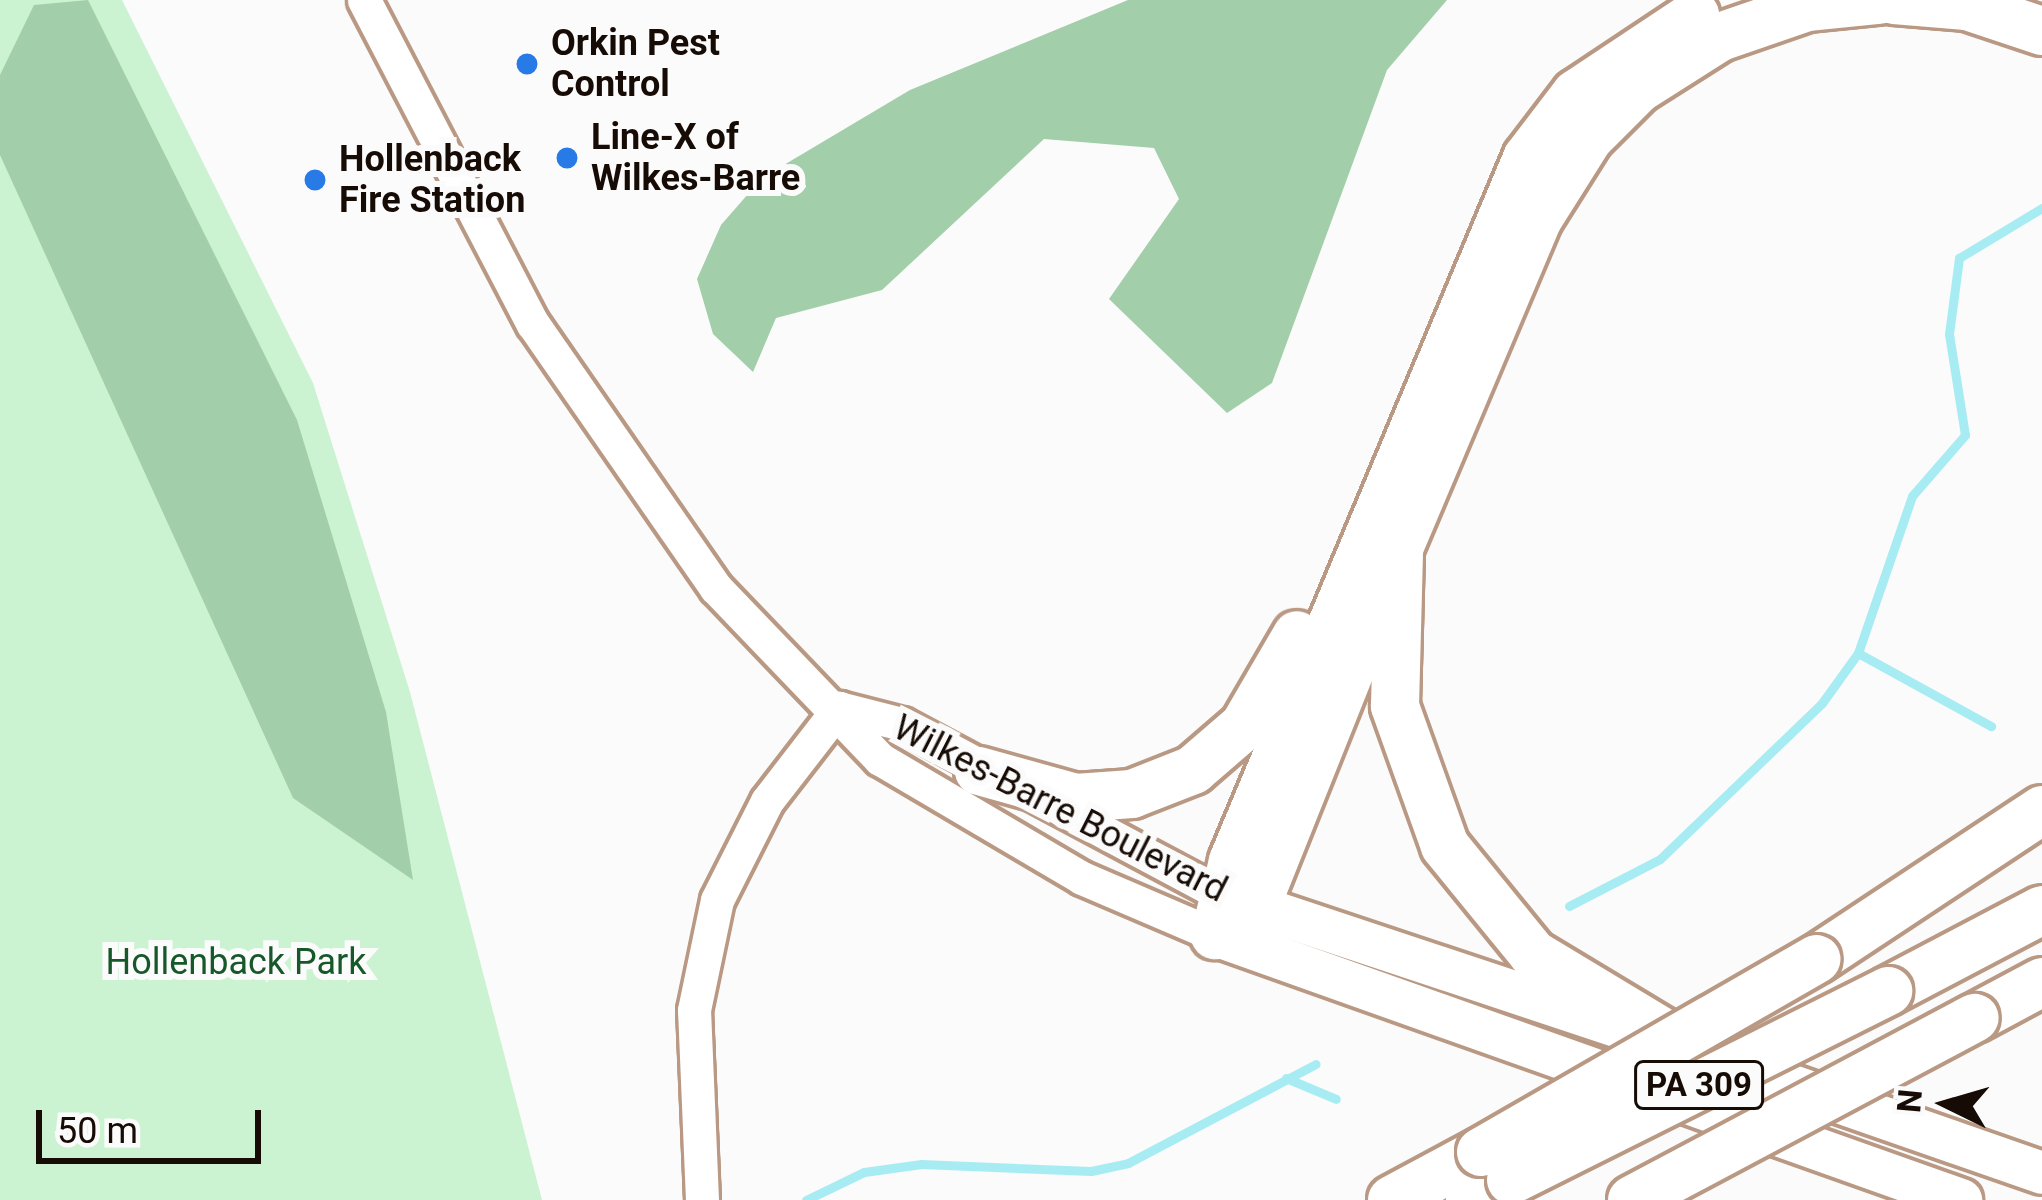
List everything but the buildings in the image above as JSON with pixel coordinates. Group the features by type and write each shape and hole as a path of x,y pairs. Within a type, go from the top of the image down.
{"highway":[{"path":"1231,912 1449,334 1552,120 1624,56 1730,0"},
{"path":"1231,912 1399,548 1538,219 1589,138 1638,89 1720,37 1807,7 1879,0"},
{"path":"1894,0 1967,6 2042,31"},
{"path":"979,771 1076,798 1132,794 1220,751 1309,612 1397,397 1449,334"},
{"path":"1399,548 1395,706 1444,846 1533,954 1697,1052"},
{"path":"1392,1200 1487,1177 2042,810"},
{"name":"PA 309","path":"1487,1177 1888,991 2042,910"},
{"name":"PA 309","path":"1632,1200 2042,982"}],"main road":[{"name":"Wilkes-Barre Boulevard","path":"1231,912 1697,1052 2042,1173"},
{"name":"Wilkes-Barre Boulevard","path":"1231,912 1961,1200"}],"street":[{"path":"364,0 592,422 716,588 839,708 767,801 717,901 694,1010 702,1200"},
{"name":"Wilkes-Barre Boulevard","path":"839,708 902,724 1231,912"},
{"name":"Wilkes-Barre Boulevard","path":"839,708 880,759 985,826 1231,912"}],"green space":[{"name":"Hollenback Park","path":"0,0 122,0 313,383 410,692 542,1200 0,1200"},
{"path":"88,0 297,420 386,712 413,880 293,798 0,155 0,75 34,5"},
{"path":"1128,0 1447,0 1387,70 1272,383 1227,413 1109,299 1179,199 1154,148 1044,139 882,290 776,318 753,372 713,334 697,279 721,225 762,178 910,90"}],"waterway":[{"path":"1569,906 1660,859 1822,703 1858,653 1912,496 1965,435 1949,334 1959,258 2042,208"},
{"path":"1858,653 1991,726"},
{"path":"806,1200 864,1172 921,1164 1091,1171 1128,1163 1316,1064"},
{"path":"1286,1078 1336,1099"}],"place":[{"name":"Orkin Pest Control","path":"527,64"},
{"name":"Line-X of Wilkes-Barre","path":"567,158"},
{"name":"Hollenback Fire Station","path":"315,180"}]}
